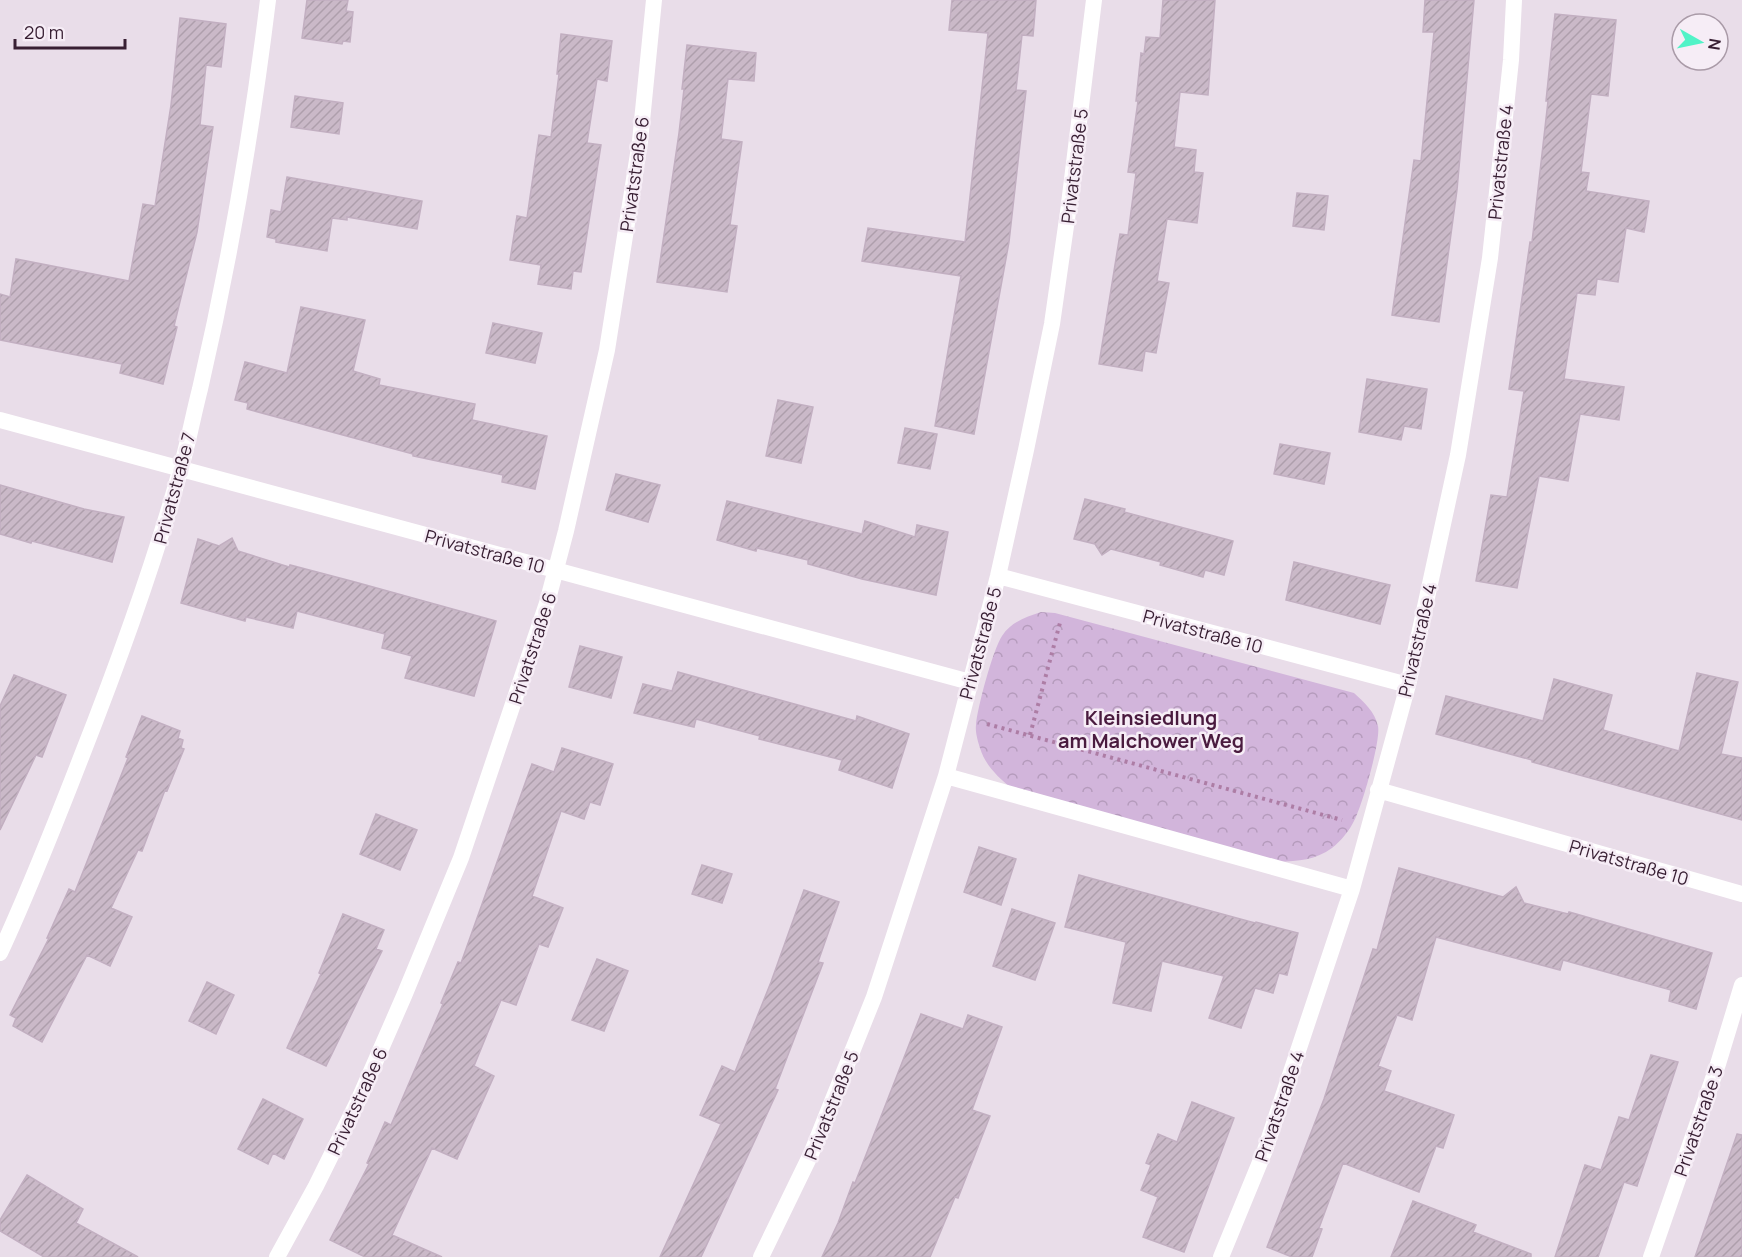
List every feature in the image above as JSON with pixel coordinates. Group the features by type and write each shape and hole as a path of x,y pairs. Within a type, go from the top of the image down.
{"street":[{"name":"Privatstraße 7","path":"0,953 31,885 107,692 147,583 181,469 211,341 234,226 255,110 268,0"},
{"name":"Privatstraße 6","path":"277,1257 316,1186 359,1099 461,858 544,614 609,339 640,141 654,0"},
{"name":"Privatstraße 5","path":"761,1257 811,1154 874,997 946,776 998,576 1052,324 1094,0"},
{"name":"Privatstraße 4","path":"1221,1257 1265,1150 1353,890 1408,685 1458,455 1490,258 1511,60 1514,0"},
{"name":"Privatstraße 10","path":"0,420 970,682"},
{"name":"Privatstraße 10","path":"998,576 1408,685"},
{"path":"946,776 1353,890"},
{"name":"Privatstraße 10","path":"1378,790 1742,894"},
{"name":"Privatstraße 3","path":"1651,1257 1718,1064 1742,985"}],"path":[{"path":"1030,735 1068,596"},
{"path":"983,723 1342,820"}],"green space":[{"path":"1041,612 1055,613 1354,693 1372,712 1378,726 1378,734 1366,787 1358,812 1348,831 1335,845 1320,855 1279,862 1011,788 992,770 982,754 976,734 977,717 990,666 1002,636 1014,624"}],"building":[{"path":"307,0 348,0 346,11 353,12 350,42 343,41 342,44 302,38"},
{"path":"952,0 1036,0 1033,36 1022,35 1016,90 1026,91 1009,242 974,434 935,426 961,276 862,261 868,228 965,242 988,33 949,30"},
{"path":"1163,0 1215,0 1208,95 1180,92 1174,147 1196,150 1194,172 1203,173 1197,223 1167,219 1157,281 1169,283 1156,353 1145,351 1142,371 1099,364 1120,234 1128,235 1136,173 1128,172 1138,101 1136,101 1141,53 1144,54 1146,37 1160,38"},
{"path":"1425,0 1474,0 1457,190 1439,322 1392,315 1414,160 1421,161 1434,32 1423,32"},
{"path":"1555,14 1616,20 1608,96 1591,94 1581,172 1589,173 1586,191 1649,201 1644,232 1626,228 1618,282 1597,279 1595,295 1577,293 1564,379 1624,387 1619,420 1580,414 1568,481 1539,476 1517,588 1476,581 1491,495 1507,497 1524,391 1509,389 1530,242 1532,242"},
{"path":"180,18 226,24 221,67 206,65 200,125 213,127 197,232 174,326 177,327 163,384 120,373 122,364 0,340 0,294 10,297 16,259 129,281 143,204 155,206 171,105"},
{"path":"561,34 612,41 607,81 597,79 587,143 601,145 581,272 573,271 571,289 538,284 541,265 510,260 517,216 527,218 539,135 551,137 559,74 557,74"},
{"path":"687,45 756,53 754,81 728,79 721,139 742,142 730,225 737,226 727,292 657,282 679,133"},
{"path":"295,96 343,103 339,134 291,127"},
{"path":"287,177 422,201 417,229 347,217 347,220 332,218 327,251 276,242 276,239 267,237 271,210 281,212"},
{"path":"1297,193 1328,196 1324,230 1293,226"},
{"path":"301,307 365,320 353,371 380,379 379,385 475,404 472,420 547,436 535,489 502,482 503,475 413,456 413,454 247,409 248,403 235,400 245,362 287,373"},
{"path":"493,323 542,333 535,363 486,353"},
{"path":"1367,379 1427,389 1421,429 1404,426 1401,440 1359,432"},
{"path":"778,400 813,407 801,463 766,456"},
{"path":"905,428 937,434 930,469 898,463"},
{"path":"1280,444 1330,453 1324,484 1274,474"},
{"path":"616,474 660,485 648,522 606,510"},
{"path":"0,485 84,509 124,517 112,562 0,534"},
{"path":"1085,499 1125,509 1124,512 1233,541 1224,575 1205,570 1203,577 1160,565 1161,562 1111,549 1102,555 1095,544 1074,539"},
{"path":"727,501 862,534 865,521 915,537 917,525 948,532 936,595 862,579 808,564 808,560 757,548 756,551 717,540"},
{"path":"232,538 238,551 289,567 290,565 496,621 474,696 405,678 412,656 382,648 385,634 297,611 293,628 246,617 245,621 181,603 198,539 219,546"},
{"path":"1294,562 1390,585 1380,624 1286,600"},
{"path":"580,646 622,657 611,698 569,687"},
{"path":"678,672 856,721 857,716 909,734 892,788 839,770 842,760 759,739 760,736 696,719 694,727 634,713 643,684 672,691"},
{"path":"1697,673 1738,682 1721,754 1742,758 1742,820 1436,734 1446,696 1543,721 1554,679 1612,695 1603,730 1679,751"},
{"path":"14,675 66,695 42,757 36,755 0,830 0,706"},
{"path":"142,716 180,731 178,738 183,740 181,748 184,749 167,791 165,790 142,851 138,850 111,908 132,917 110,966 87,955 42,1042 13,1026 16,1018 10,1015 49,938 47,938 69,889 75,892 128,758 126,757"},
{"path":"562,748 613,764 600,805 590,802 584,819 561,811 532,896 563,908 548,947 539,944 516,1005 501,1000 474,1066 494,1076 457,1159 432,1148 392,1235 442,1257 365,1257 330,1240 369,1164 367,1163 385,1122 391,1125 443,1004 441,1003 458,962 461,963 532,764 554,772"},
{"path":"376,814 417,830 400,870 360,854"},
{"path":"979,847 1016,859 1001,905 964,892"},
{"path":"702,865 732,874 722,903 692,894"},
{"path":"1399,868 1503,897 1516,887 1524,903 1568,914 1569,912 1712,953 1696,1009 1669,1001 1671,990 1563,960 1560,970 1436,937 1412,1020 1397,1015 1378,1066 1391,1071 1384,1091 1454,1115 1443,1148 1436,1146 1419,1192 1343,1163 1319,1228 1322,1229 1312,1257 1292,1257 1267,1247 1324,1099 1373,949 1377,950"},
{"path":"1079,875 1298,933 1287,975 1279,973 1273,993 1255,988 1241,1028 1209,1018 1224,976 1162,961 1151,1011 1113,1003 1126,942 1065,927"},
{"path":"804,890 839,902 818,962 823,963 775,1089 778,1090 701,1257 660,1257 721,1124 700,1115 722,1066 735,1072"},
{"path":"1012,909 1055,923 1035,980 993,966"},
{"path":"343,914 384,930 376,949 382,951 326,1066 287,1048 321,974 319,973"},
{"path":"597,959 628,971 604,1031 572,1020"},
{"path":"207,982 234,995 216,1034 189,1021"},
{"path":"921,1014 963,1029 968,1015 1002,1027 972,1110 990,1116 958,1198 955,1197 930,1257 822,1257 853,1182 855,1183"},
{"path":"1651,1055 1678,1062 1637,1186 1624,1182 1598,1257 1555,1257 1585,1165 1601,1170 1619,1117 1629,1120"},
{"path":"263,1099 303,1119 284,1159 273,1153 268,1164 238,1149"},
{"path":"1192,1102 1234,1118 1184,1252 1143,1237 1158,1197 1141,1190 1151,1165 1146,1163 1158,1134 1177,1142"},
{"path":"1737,1134 1742,1135 1742,1257 1695,1257"},
{"path":"27,1175 83,1209 76,1223 138,1257 44,1257 0,1231 0,1220"},
{"path":"1413,1201 1476,1225 1473,1232 1531,1254 1531,1257 1391,1257"}],"district":[{"name":"Kleinsiedlung am Malchower Weg","path":"1151,728"}]}
